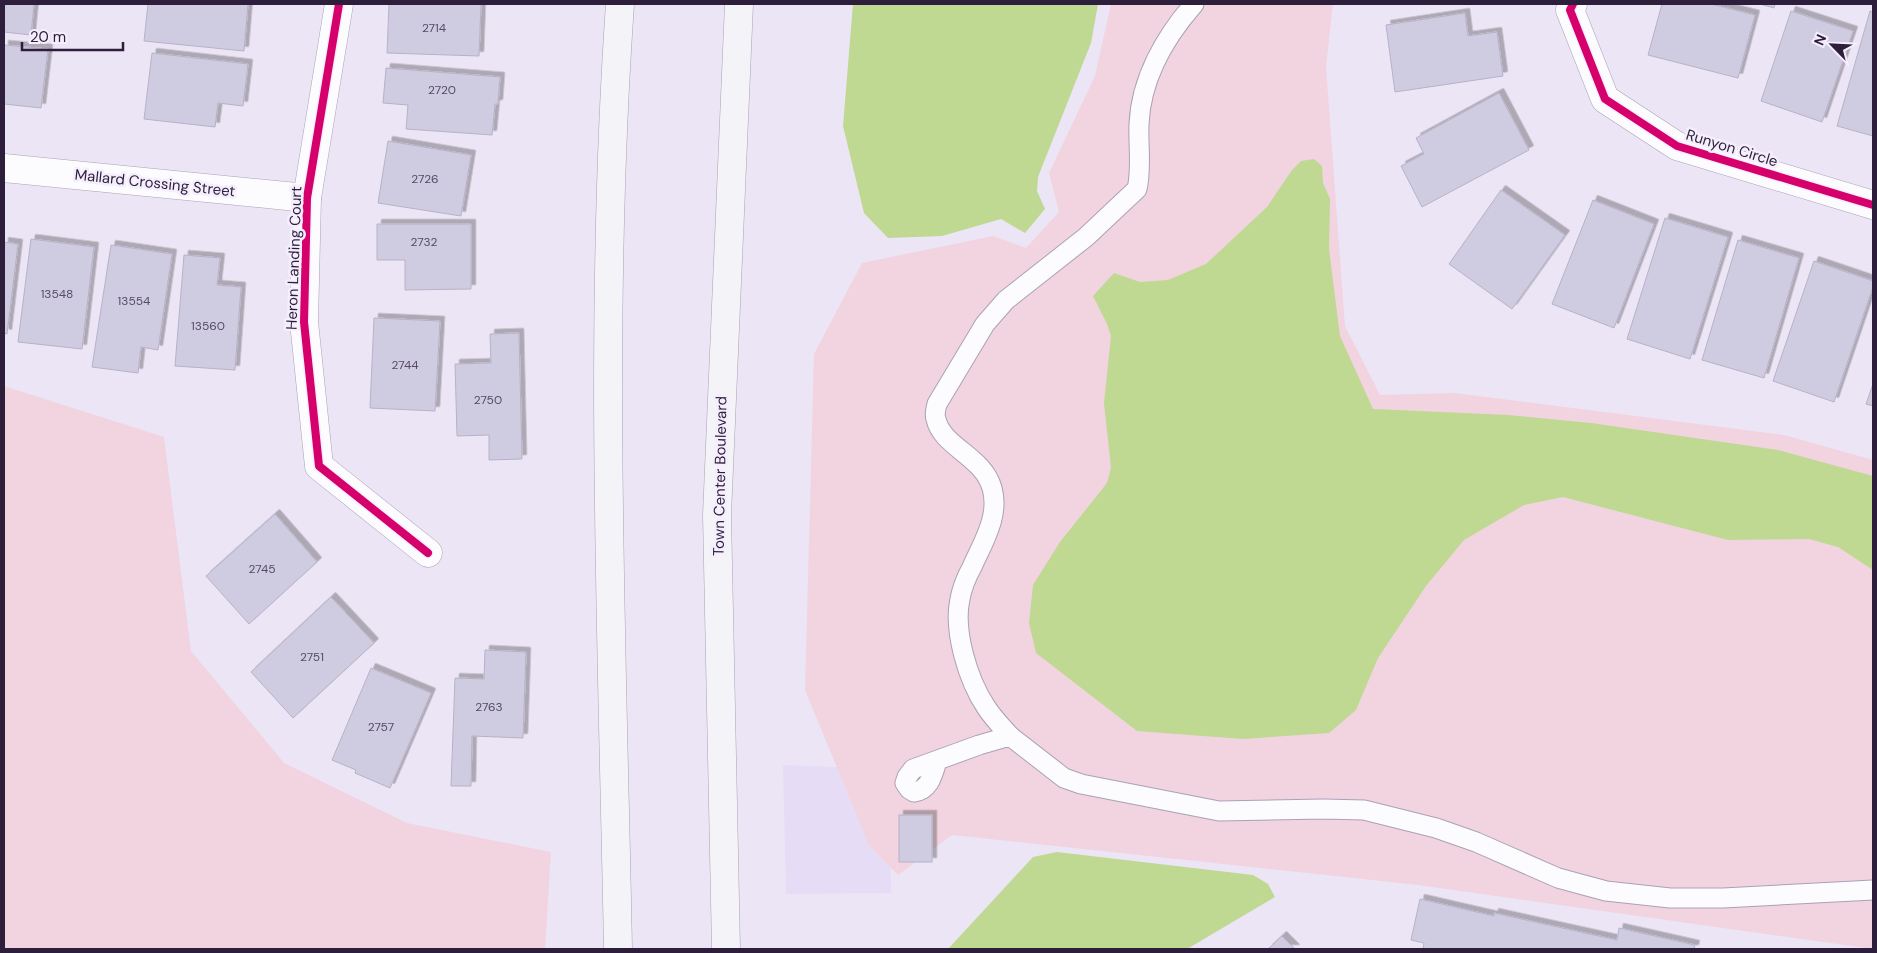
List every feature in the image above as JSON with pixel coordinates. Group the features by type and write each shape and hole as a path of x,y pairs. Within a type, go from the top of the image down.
{"main road":[{"path":"618,949 607,377 614,94 620,4"},
{"name":"Town Center Boulevard","path":"726,949 717,515 739,4"}],"street":[{"name":"Heron Landing Court","path":"339,4 307,198 304,322 319,466 428,553"},
{"name":"Runyon Circle","path":"1573,4 1570,10 1605,100 1678,146 1873,204"},
{"name":"Mallard Crossing Street","path":"4,168 307,198"}],"lane":[{"path":"1194,4 1177,23 1157,56 1146,90 1139,123 1140,179 1137,190 1086,237 1006,300 985,324 936,404 935,417 941,432 981,466 992,488 994,510 986,539 960,598 958,632 968,671 985,707 1010,736 1064,778 1081,784 1219,811 1323,808 1364,810 1436,828 1476,842 1558,878 1606,891 1670,898 1723,898 1873,890"},
{"path":"938,761 1010,736"}],"shaded area":[{"path":"853,4 1098,4 1091,43 1038,177 1037,191 1045,209 1025,233 1001,219 942,236 888,238 864,213 843,126"},
{"path":"1111,4 1333,4 1326,67 1345,326 1380,395 1455,393 1784,435 1873,460 1873,949 1418,885 952,835 898,875 869,845 805,690 814,354 862,263 993,236 1026,248 1059,212 1049,173 1095,76"},
{"path":"1314,159 1322,166 1323,183 1330,199 1329,249 1340,336 1373,409 1509,415 1591,423 1778,450 1873,476 1873,570 1838,547 1809,539 1728,540 1563,497 1524,505 1464,540 1426,586 1378,658 1356,710 1329,733 1243,739 1137,731 1036,653 1029,623 1033,585 1060,542 1107,483 1111,468 1104,403 1111,336 1093,296 1114,273 1140,282 1168,280 1206,264 1267,207 1292,170 1301,161"},
{"path":"4,386 164,437 191,651 284,763 407,823 551,852 545,949 4,949"},
{"path":"783,765 890,769 891,893 786,894"},
{"path":"1057,852 1253,875 1268,884 1275,897 1187,949 948,949 1033,857"}],"building":[{"path":"4,4 34,4 31,35 4,32"},
{"path":"148,4 248,4 244,51 144,41"},
{"path":"389,4 481,4 479,56 387,53"},
{"path":"1662,4 1711,4 1755,15 1738,78 1648,55"},
{"path":"1760,4 1775,4 1774,8"},
{"path":"1791,11 1853,31 1822,122 1761,101"},
{"path":"1870,11 1873,12 1873,136 1837,126"},
{"path":"1465,13 1468,36 1497,32 1503,76 1395,92 1386,25"},
{"path":"4,45 48,49 41,108 4,104"},
{"path":"152,53 248,64 243,106 218,103 215,127 144,119"},
{"path":"386,68 500,77 498,104 495,104 492,135 406,129 408,105 383,103"},
{"path":"1499,93 1529,150 1422,207 1401,166 1424,154 1416,138"},
{"path":"388,141 471,155 461,216 378,203"},
{"path":"1501,190 1565,235 1512,309 1449,264"},
{"path":"1593,200 1654,224 1614,328 1552,304"},
{"path":"1665,218 1728,237 1690,359 1627,339"},
{"path":"377,224 471,224 471,289 405,290 405,260 377,260"},
{"path":"31,239 94,247 82,349 18,342"},
{"path":"1738,240 1799,258 1764,378 1702,360"},
{"path":"4,242 18,244 7,334 4,333"},
{"path":"111,245 172,254 158,350 141,347 138,373 92,367"},
{"path":"184,255 220,258 217,285 241,287 235,370 175,366"},
{"path":"1814,261 1873,281 1873,287 1834,402 1773,381"},
{"path":"374,318 440,321 435,411 370,408"},
{"path":"519,333 522,459 489,460 489,435 457,436 455,364 491,363 490,334"},
{"path":"1873,384 1873,406 1866,404"},
{"path":"275,514 317,562 249,624 206,576"},
{"path":"331,597 374,643 293,718 251,672"},
{"path":"485,650 526,652 523,738 472,736 471,786 451,786 455,678 484,679"},
{"path":"371,668 431,693 390,788 355,773 356,770 332,760"},
{"path":"899,815 932,815 932,862 899,862"},
{"path":"1420,899 1494,916 1494,913 1617,940 1619,928 1695,945 1694,949 1423,949 1424,943 1411,940"},
{"path":"1282,936 1295,949 1268,949"}],"cycle path":[{"path":"339,4 307,198 304,322 319,466 428,553"},
{"path":"1573,4 1570,10 1605,99 1677,146 1873,205"}]}
